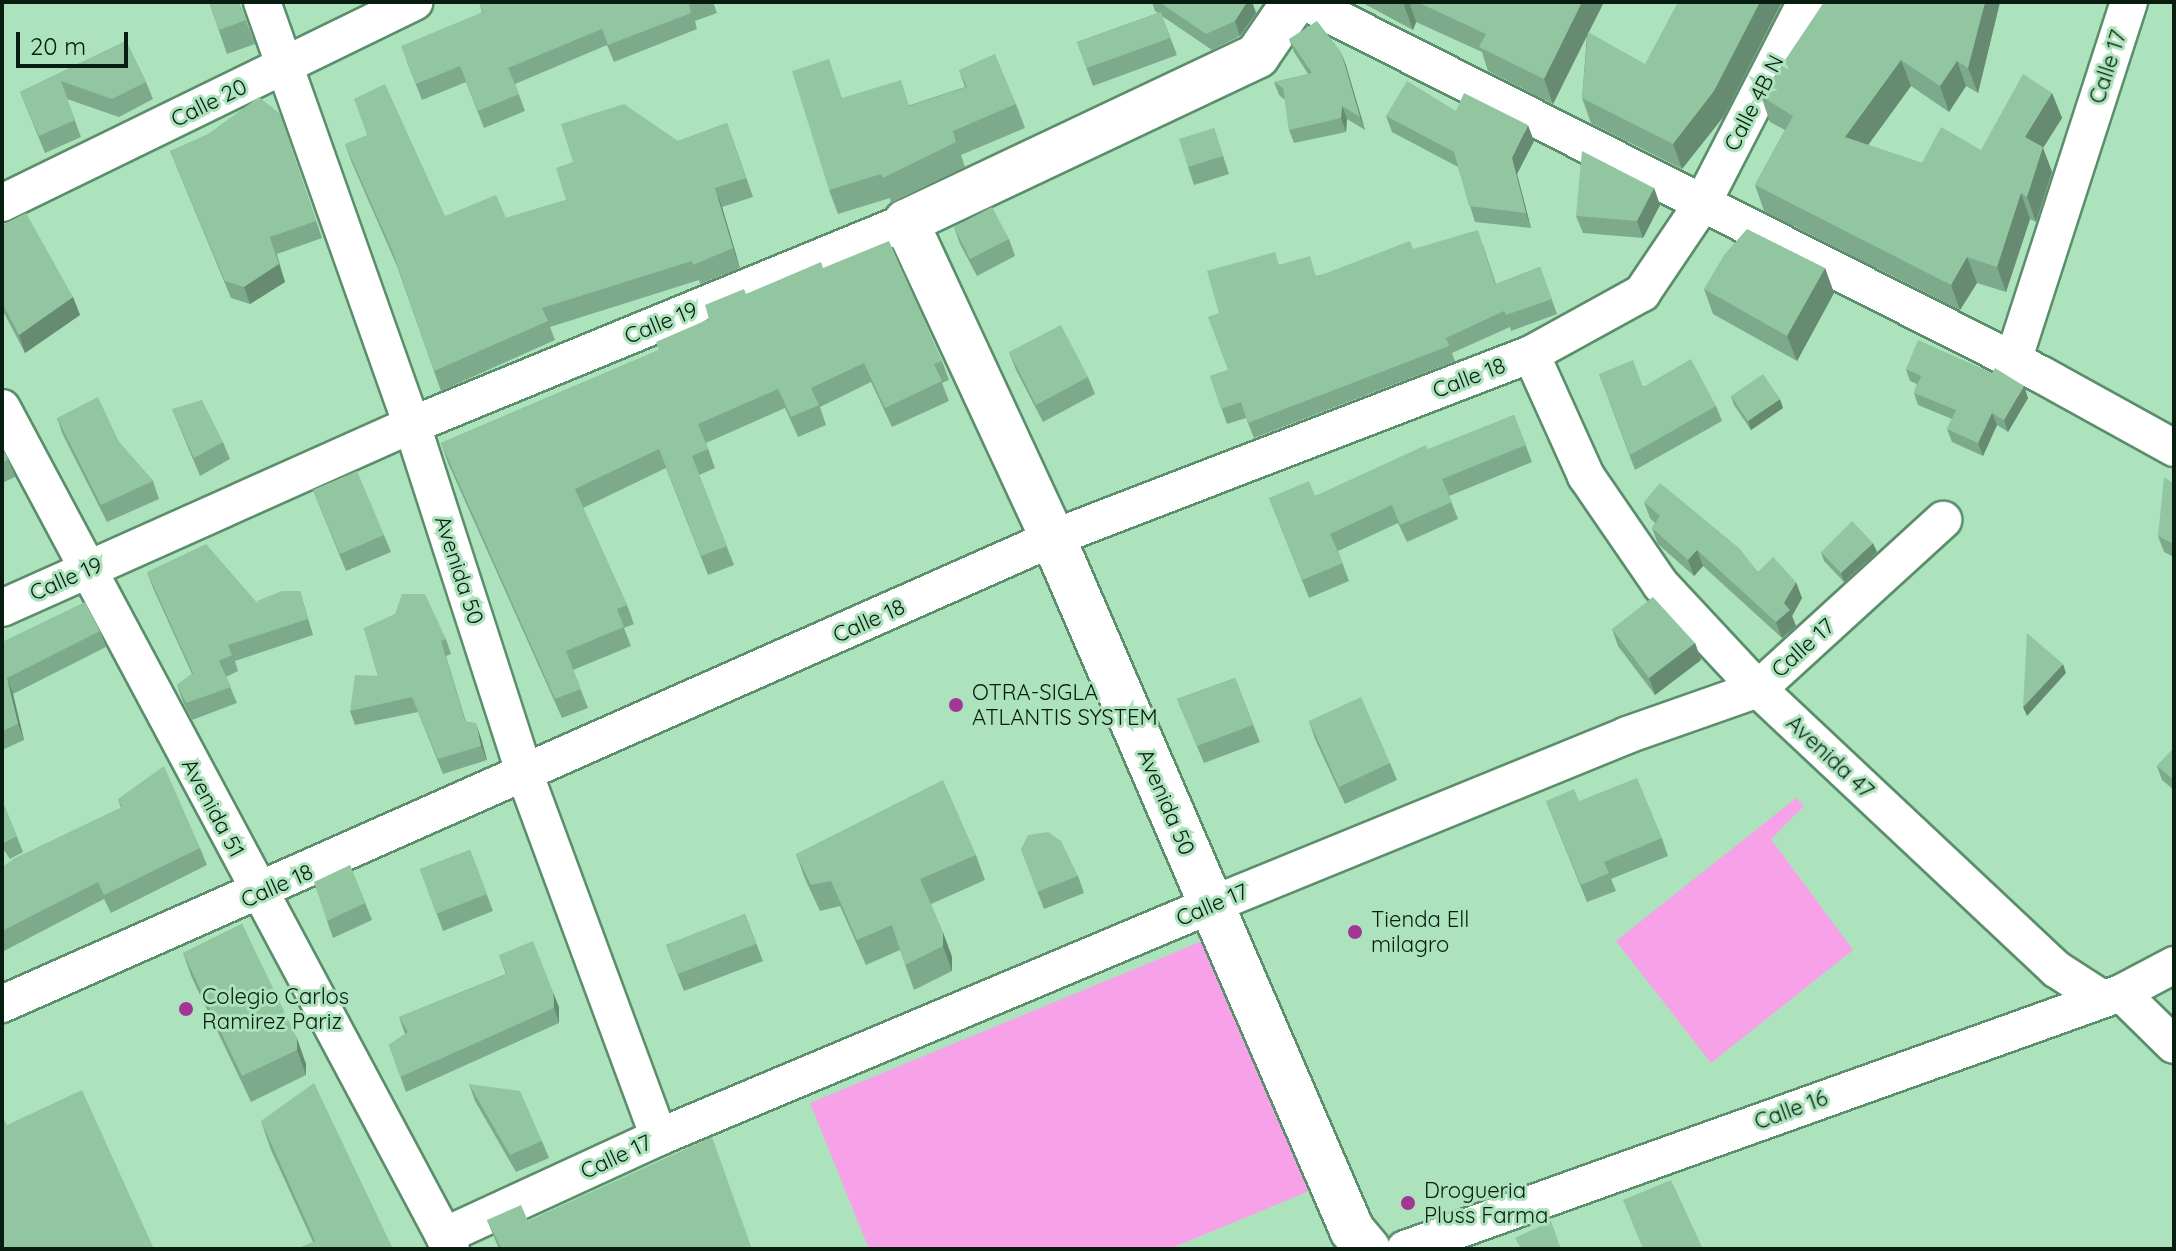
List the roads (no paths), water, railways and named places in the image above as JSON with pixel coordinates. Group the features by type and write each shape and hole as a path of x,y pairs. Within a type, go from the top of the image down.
{"street":[{"name":"Avenida 50","path":"262,2 287,65 412,425 525,775 659,1137"},
{"name":"Calle 20","path":"2,203 415,2"},
{"name":"Calle 19","path":"2,608 412,425 906,222 1257,56 1294,2"},
{"path":"1305,2 2013,361 2174,448"},
{"name":"Calle 4B N","path":"1702,204 1806,2"},
{"name":"Calle 17","path":"2013,361 2129,2"},
{"name":"Calle 18","path":"2,1004 258,895 1053,538 1531,354 1642,293 1702,204"},
{"name":"Avenida 50","path":"906,222 1053,538 1352,1230 1368,1249"},
{"name":"Avenida 47","path":"1531,354 1586,476 1661,585 1758,689 2056,969 2111,996 2174,1045"},
{"name":"Avenida 51","path":"2,408 258,895 447,1242"},
{"name":"Calle 17","path":"447,1242 659,1137 1211,905 1627,735 1758,689 1943,520"},
{"name":"Calle 16","path":"1405,1249 2111,996 2174,965"}],"place":[{"name":"OTRA-SIGLA ATLANTIS SYSTEM","path":"956,705"},
{"name":"Tienda Ell milagro","path":"1355,932"},
{"name":"Colegio Carlos Ramirez Pariz","path":"186,1009"},
{"name":"Drogueria Pluss Farma","path":"1408,1203"}]}
